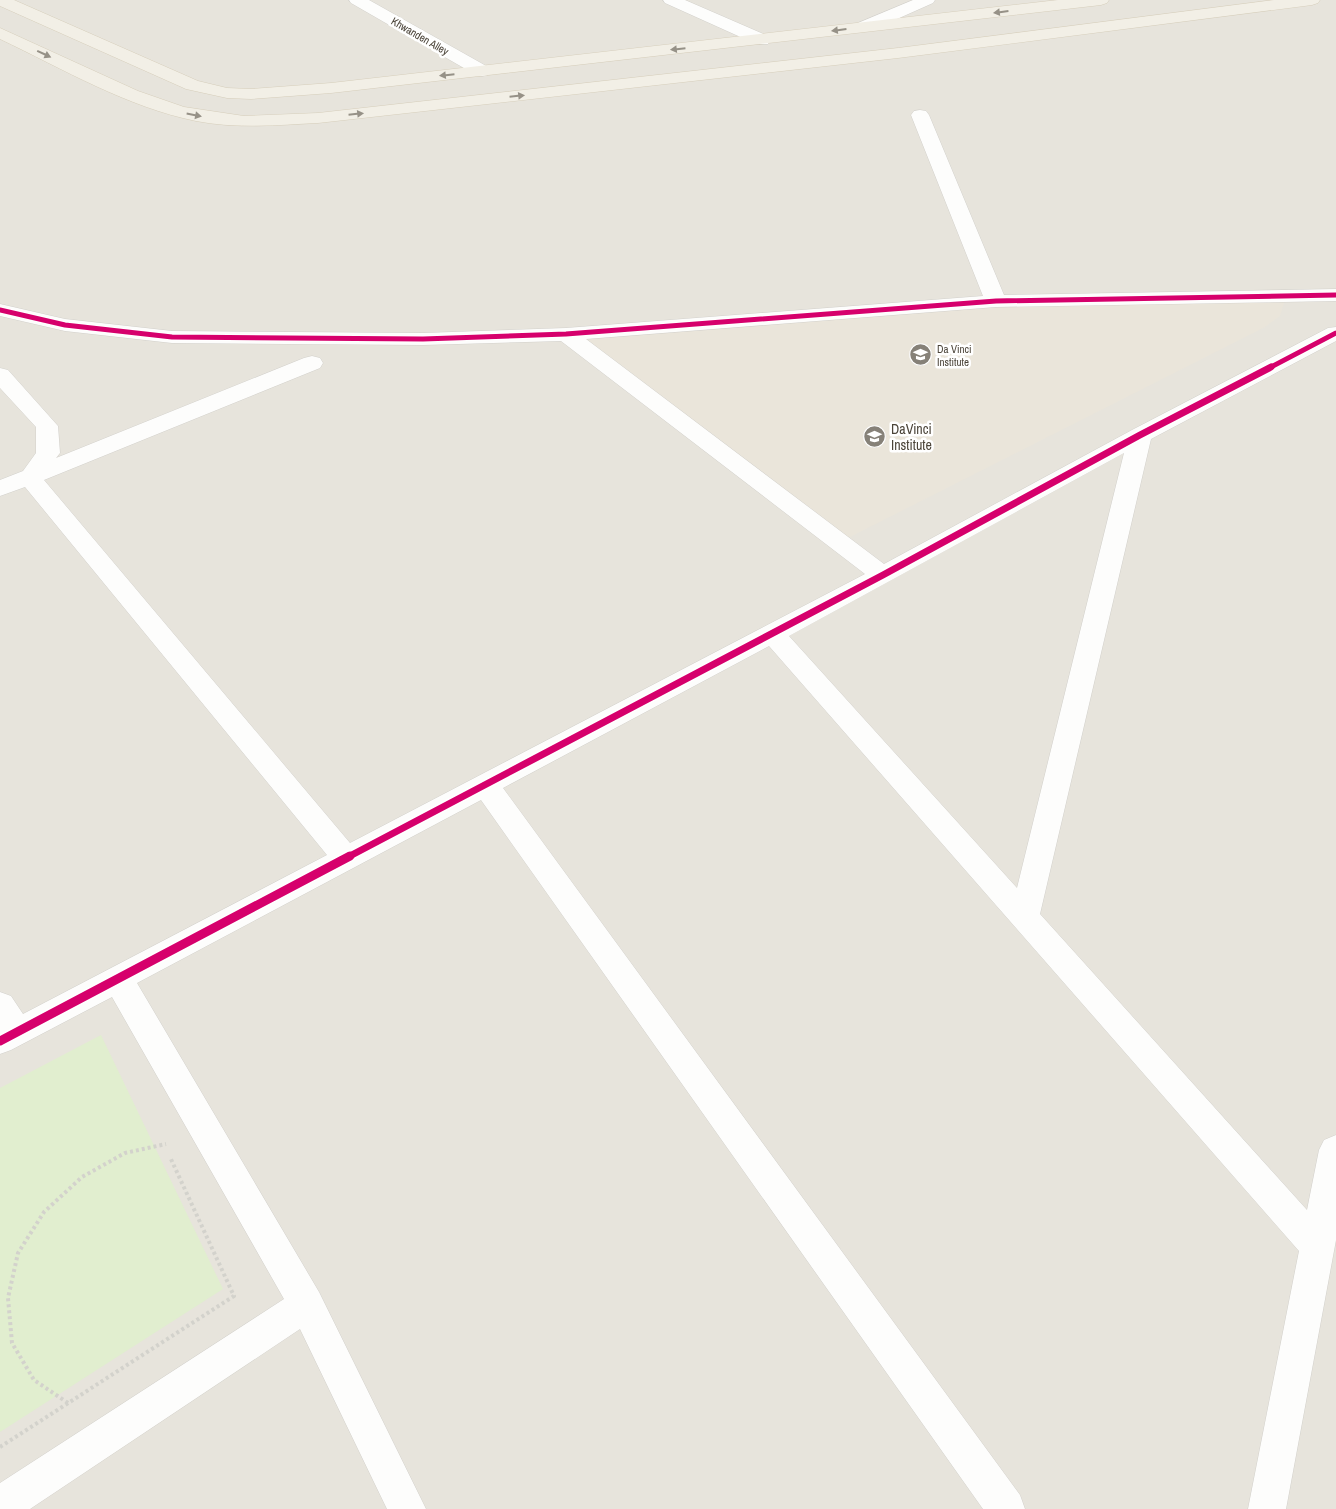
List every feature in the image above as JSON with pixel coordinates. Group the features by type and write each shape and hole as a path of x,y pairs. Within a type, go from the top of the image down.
{"main road":[{"path":"1,0 171,76 205,88 227,92 276,93 762,40 1102,0"},
{"path":"0,33 132,95 164,107 198,116 269,121 318,118 898,53 1312,0"}],"street":[{"name":"Khwanden Alley","path":"357,0 482,71"},
{"path":"671,0 762,40"},
{"path":"864,27 927,0"},
{"path":"920,115 996,300"},
{"path":"5,315 108,331 172,337 423,339 566,334 996,300 1336,295"},
{"path":"0,1005 8,1036 883,575 1140,434 1336,333"},
{"path":"566,334 883,575"},
{"path":"0,489 312,363"},
{"path":"0,375 47,426 48,453 30,478"},
{"path":"1024,918 1140,434"},
{"path":"30,478 346,858"},
{"path":"772,633 1317,1246"},
{"path":"486,785 1006,1509"},
{"path":"118,979 306,1304 407,1509"},
{"path":"1267,1509 1336,1150"},
{"path":"0,1506 306,1304"}],"path":[{"path":"0,1447 234,1296 160,1136"},
{"path":"68,1402 34,1380 12,1342 8,1298 18,1254 44,1212 82,1177 126,1153 172,1142 212,1142"}],"shaded area":[{"path":"0,0 1336,0 1336,1509 0,1509"},
{"name":"DaVinci Institute","path":"1283,292 1284,303 1280,316 1265,327 838,543 567,331"}],"green space":[{"path":"101,1035 223,1289 0,1432 0,1088"}],"cycle path":[{"path":"0,310 65,325 172,337 423,339 566,334 996,301 1336,295"},
{"path":"0,1041 883,575 1140,435 1336,333"}],"place":[{"name":"Da Vinci Institute","path":"921,355"},
{"name":"DaVinci Institute","path":"875,437"}]}
